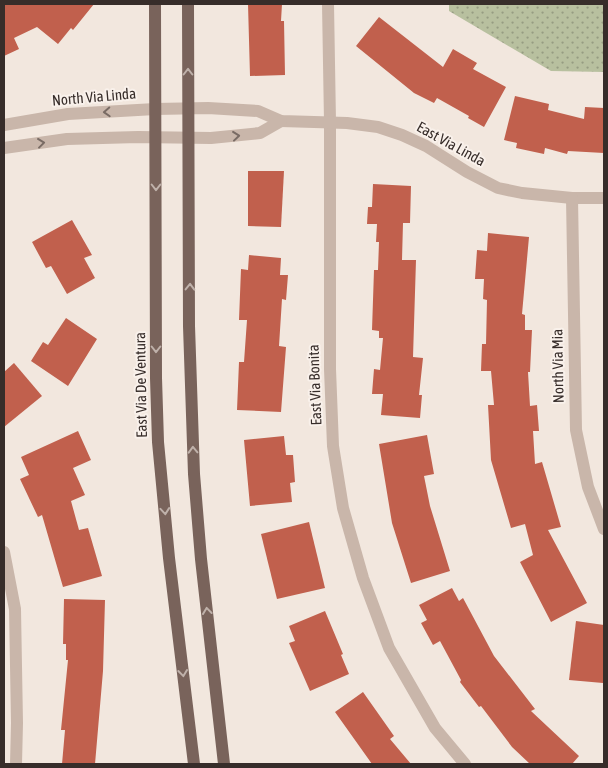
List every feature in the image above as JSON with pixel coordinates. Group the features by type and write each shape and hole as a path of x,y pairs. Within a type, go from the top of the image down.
{"main road":[{"name":"East Via De Ventura","path":"155,4 156,378 158,442 169,558 194,764"},
{"path":"188,4 189,326 194,474 201,559 224,764"}],"street":[{"name":"East Via Bonita","path":"328,4 330,369 333,446 343,508 362,578 389,648 435,728 465,764"},
{"name":"North Via Linda","path":"4,125 68,114 188,108"},
{"name":"East Via Linda","path":"188,108 258,110 281,121 330,122 378,127 426,146 467,172 498,188 522,193 572,198 604,198"},
{"path":"4,148 67,139 211,138 260,133 281,121"},
{"name":"North Via Mia","path":"572,198 576,430 588,487 604,529"},
{"path":"4,552 15,610 18,723 16,764"},
{"path":"4,723 18,723"}],"green space":[{"path":"449,4 604,4 604,72 551,71 449,11"}],"building":[{"path":"4,4 94,4 73,30 71,28 58,44 37,27 14,38 19,49 4,56"},
{"path":"248,4 282,4 281,21 284,21 285,75 250,76"},
{"path":"379,17 443,67 453,49 477,63 473,69 506,87 484,127 437,98 434,103 414,93 356,46"},
{"path":"515,96 549,104 548,110 584,119 585,107 604,108 604,153 568,151 567,154 545,148 544,154 516,148 517,143 504,140"},
{"path":"248,171 284,171 281,227 248,226"},
{"path":"373,184 411,186 410,223 403,223 402,260 416,260 413,357 423,358 419,395 422,395 420,418 381,415 383,394 372,394 374,369 380,370 383,338 379,338 379,331 372,330 374,270 378,270 379,242 376,242 377,224 367,224 368,207 372,207"},
{"path":"72,220 92,255 84,258 95,278 67,294 51,266 46,268 32,242"},
{"path":"488,233 529,237 522,314 525,315 525,330 532,330 530,372 528,372 530,406 537,405 539,431 533,431 535,464 542,462 561,527 548,530 587,603 551,622 520,562 533,555 525,524 511,528 491,460 488,405 494,405 491,371 481,371 482,344 486,344 487,300 483,299 484,279 475,279 477,250 487,251"},
{"path":"249,255 281,258 280,275 288,275 286,300 282,299 279,346 286,347 281,412 237,410 239,362 244,362 247,320 239,320 241,269 248,270"},
{"path":"66,318 97,339 68,386 31,361 43,342 48,345"},
{"path":"14,363 42,396 4,427 4,372"},
{"path":"78,431 91,460 73,468 85,495 71,501 79,530 88,528 102,576 63,587 42,515 38,517 20,479 29,475 21,457"},
{"path":"427,435 434,474 424,476 430,506 450,571 411,583 392,523 379,444"},
{"path":"284,436 286,455 293,455 295,482 290,483 292,502 250,506 244,440"},
{"path":"309,522 325,588 277,599 261,534"},
{"path":"452,588 459,601 463,598 494,656 535,709 531,711 579,756 572,764 530,764 512,747 460,682 461,680 440,641 433,645 421,623 427,620 419,605"},
{"path":"64,599 105,600 103,671 95,764 62,764 65,730 61,730 68,660 66,660 66,644 63,644"},
{"path":"325,611 343,654 341,655 349,674 310,691 289,643 295,641 289,626"},
{"path":"576,621 604,625 603,683 569,680"},
{"path":"363,692 394,736 390,739 411,764 372,764 335,712"}]}
